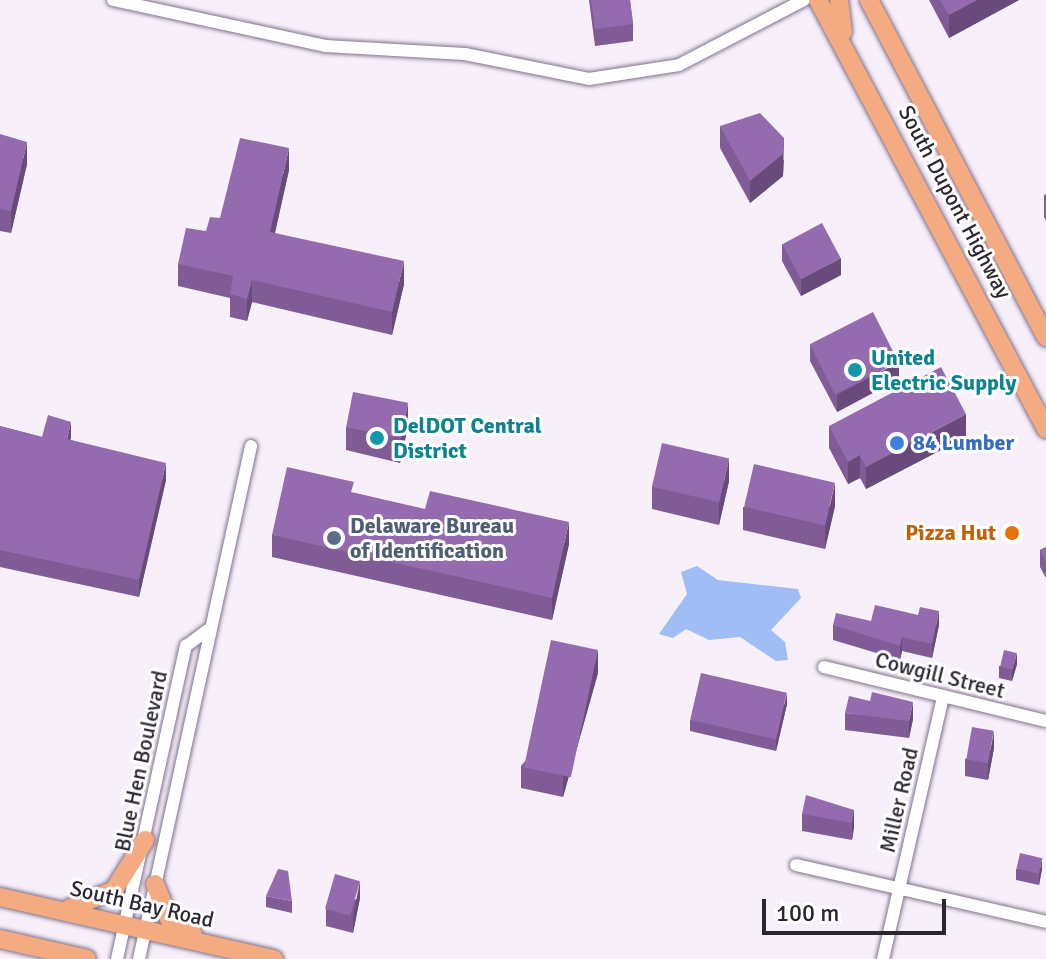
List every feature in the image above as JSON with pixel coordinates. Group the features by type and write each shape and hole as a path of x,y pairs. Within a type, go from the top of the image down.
{"highway":[{"name":"South Dupont Highway","path":"818,0 851,54 1046,429"},
{"path":"839,0 836,13 851,54"},
{"path":"850,0 872,6"},
{"name":"South Dupont Highway","path":"872,6 1046,337"},
{"path":"57,910 88,905 114,890 145,840"},
{"path":"155,884 169,919 213,945"},
{"name":"South Bay Road","path":"0,897 274,959"},
{"path":"0,939 87,959"}],"street":[{"path":"113,0 325,46 465,54 589,79 679,65 804,0"},
{"name":"Blue Hen Boulevard","path":"117,959 137,927 155,884 251,446"},
{"name":"Blue Hen Boulevard","path":"139,959 137,927 145,840 186,646 209,629"},
{"name":"Cowgill Street","path":"824,667 1046,721"},
{"name":"Miller Road","path":"883,959 943,696"},
{"path":"796,865 1046,922"}],"water":[{"path":"697,566 718,580 798,589 801,598 771,630 785,642 788,660 776,661 740,637 709,640 686,629 673,638 659,634 687,594 681,572"}],"building":[{"path":"591,0 630,0 633,24 595,29"},
{"path":"940,0 977,0 949,15"},
{"path":"760,113 784,138 783,154 750,181 720,126"},
{"path":"0,134 27,142 11,211 0,209"},
{"path":"240,138 289,148 270,232 404,261 392,312 252,280 247,299 230,294 233,276 178,264 186,228 206,231 210,217 220,218"},
{"path":"822,223 841,258 801,279 782,244"},
{"name":"United Electric Supply","path":"873,312 898,362 835,394 810,344"},
{"path":"941,367 966,414 866,467 860,455 848,462 829,426"},
{"path":"353,392 408,403 401,438 346,427"},
{"path":"48,415 71,422 67,439 166,463 139,580 0,550 0,426 42,437"},
{"path":"662,443 729,459 719,502 652,487"},
{"path":"754,464 835,483 825,526 744,507"},
{"path":"287,467 354,482 351,492 425,509 430,491 569,522 552,598 272,535"},
{"path":"1046,547 1046,562 1040,550"},
{"path":"875,605 918,615 920,607 939,611 932,644 902,637 900,646 833,625 836,613 871,621"},
{"path":"551,640 598,650 571,777 524,767"},
{"path":"1004,650 1017,653 1013,669 1000,667"},
{"path":"701,673 787,693 776,740 690,720"},
{"path":"872,692 913,702 909,721 845,713 849,696 870,701"},
{"path":"972,727 994,731 988,763 966,759"},
{"path":"806,795 854,810 852,823 802,814"},
{"path":"1020,853 1042,858 1039,874 1016,869"},
{"path":"278,869 288,871 292,901 266,896"},
{"path":"335,874 360,881 350,916 325,909"}],"place":[{"name":"United Electric Supply","path":"855,370"},
{"name":"DelDOT Central District","path":"377,438"},
{"name":"84 Lumber","path":"897,443"},
{"name":"Pizza Hut","path":"1012,533"},
{"name":"Delaware Bureau of Identification","path":"334,538"}]}
